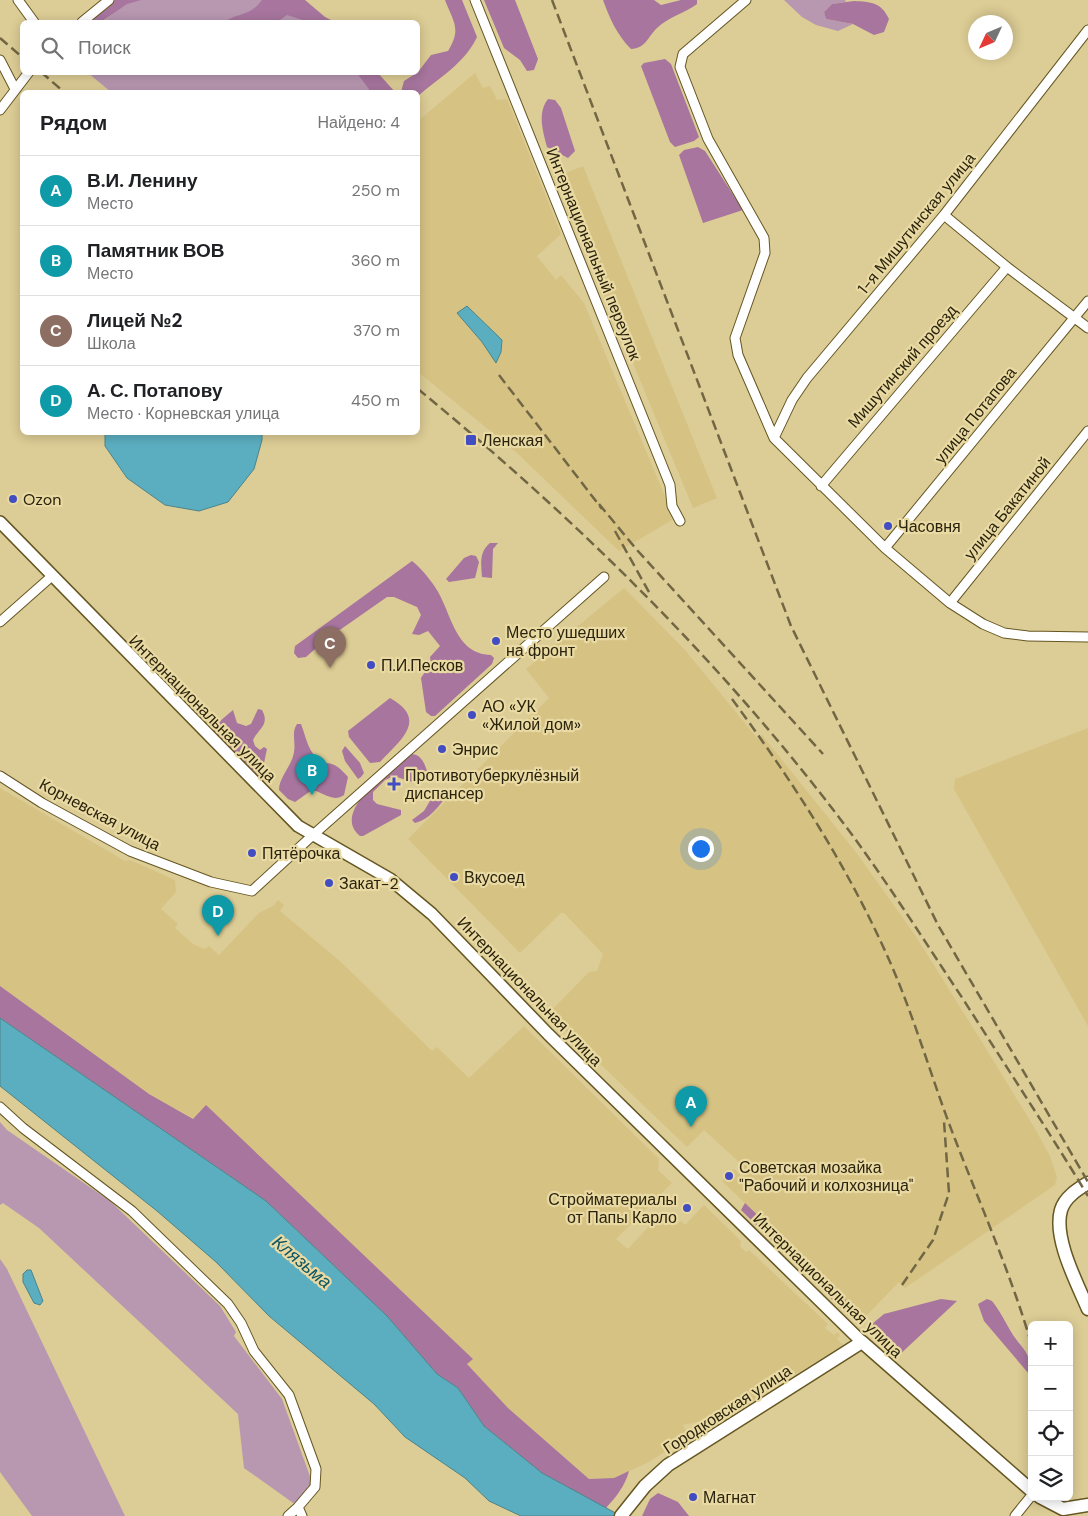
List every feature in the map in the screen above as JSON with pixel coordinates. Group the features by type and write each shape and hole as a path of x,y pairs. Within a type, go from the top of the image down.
{"main road":[{"path":"1088,1183 1075,1191 1065,1202 1061,1209 1059,1226 1066,1255 1088,1309"},
{"name":"Интернациональная улица","path":"862,1342 1028,1489"},
{"name":"Городковская улица","path":"621,1516 668,1465 862,1342"},
{"path":"1046,1501 1063,1508 1088,1504"}],"street":[{"path":"18,0 33,20"},
{"path":"84,20 109,0"},
{"name":"Интернациональный переулок","path":"475,0 544,168 566,228 618,352 670,485 672,506 680,521"},
{"path":"746,0 683,54 680,67 708,139 764,238 765,254 735,338 738,354 774,438 885,548 950,603 983,624 1004,633 1028,636 1088,637"},
{"name":"1-я Мишутинская улица","path":"774,438 792,400 807,378 944,215 1088,30"},
{"path":"0,60 15,90"},
{"path":"0,110 27,75"},
{"path":"944,215 1007,267 1088,328"},
{"name":"Мишутинский проезд","path":"821,486 884,409 1007,267"},
{"name":"улица Потапова","path":"885,548 1088,301"},
{"name":"улица Бакатиной","path":"950,603 1088,431"},
{"name":"Интернациональная улица","path":"0,522 298,826 390,879 432,914 555,1041 862,1342"},
{"path":"0,622 52,576"},
{"path":"313,835 604,577"},
{"name":"Корневская улица","path":"0,776 42,803 130,851 211,882 249,892 256,890 313,835"},
{"path":"0,1108 23,1128 132,1211 228,1304 241,1323 254,1350 289,1395 316,1469 315,1487 288,1516"},
{"path":"1015,1516 1028,1498"},
{"path":"298,1507 302,1516"}],"shaded area":[{"path":"115,0 141,0 127,4 104,20 91,20"},
{"path":"130,0 304,0 322,20 105,20"},
{"path":"262,0 305,0 331,20 303,20 287,15 280,20 227,20 249,12"},
{"path":"445,0 462,0 477,37 466,55 420,94 420,90 402,90 404,81 413,75 420,75 420,69 431,55 448,51 455,37 453,20"},
{"path":"484,0 515,0 538,59 534,70 527,71 520,60 504,48"},
{"path":"603,0 654,0 661,5 681,0 697,0 697,4 666,21 657,28 643,45 631,49 614,26"},
{"path":"784,0 845,0 846,2 832,4 824,12 826,19 853,24 838,31 816,25 802,17"},
{"path":"854,1 875,4 883,9 889,19 884,32 874,35 853,24 826,19 824,12 832,4"},
{"path":"665,59 671,64 699,137 694,141 675,147 670,142 641,66 644,63"},
{"path":"475,73 483,88 490,86 497,100 507,99 561,234 537,256 556,280 561,275 584,303 664,494 672,520 619,551 516,452 420,374 420,119"},
{"path":"90,75 371,75 386,90 109,90"},
{"path":"358,75 380,75 393,90 370,90"},
{"path":"548,99 555,100 561,108 575,151 568,158 547,147 542,116"},
{"path":"698,147 705,151 743,210 703,223 679,155 684,150"},
{"path":"583,166 717,498 693,508 556,177"},
{"path":"490,543 498,543 493,549 492,578 482,577 481,567 482,554"},
{"path":"471,555 476,556 479,562 475,578 449,582 446,579 464,558"},
{"path":"412,561 425,573 435,587 462,640 479,653 491,655 494,658 492,664 435,716 431,716 426,712 421,678 431,663 430,657 440,646 428,631 419,635 412,634 421,615 417,607 394,597 387,597 324,641 306,657 298,658 294,653 295,646"},
{"path":"624,588 685,650 757,738 762,735 855,851 915,935 985,1047 1034,1127 1050,1156 1057,1177 1055,1185 905,1288 899,1282 864,1318 722,1181 734,1169 742,1177 747,1172 739,1162 704,1130 687,1147 548,1014 589,972 597,971 603,954 564,913 561,913 520,953 408,839 549,698 526,669"},
{"path":"390,698 402,706 408,714 407,730 380,762 370,763 349,737 348,731"},
{"path":"258,709 262,710 265,719 263,726 253,740 255,746 260,750 264,747 267,749 264,763 267,779 264,782 215,734 213,727 233,710 237,723 246,726 251,724"},
{"path":"297,724 301,724 308,745 317,759 322,763 337,766 348,777 344,795 336,798 312,790 295,802 288,799 279,790 281,781 293,757 294,731"},
{"path":"1088,728 1088,1026 954,789 955,779"},
{"path":"345,746 360,763 364,773 358,779 345,761 342,751"},
{"path":"412,754 422,760 427,771 417,781 412,782 394,776 385,780 373,792 373,800 377,804 401,810 401,815 360,836 353,826 353,815 358,803 379,780"},
{"path":"0,788 125,861 130,860 175,880 176,892 161,909 178,924 175,928 193,944 205,949 209,946 219,955 259,913 273,906 278,900 284,905 280,911 341,962 432,1051 437,1047 469,1078 524,1026 659,1159 658,1170 672,1183 616,1239 628,1249 662,1212 676,1225 681,1221 685,1225 704,1205 741,1241 740,1246 746,1252 749,1250 828,1324 825,1328 834,1335 837,1332 840,1335 837,1339 843,1345 724,1418 706,1427 701,1421 683,1425 689,1437 647,1463 614,1478 589,1479 508,1408 467,1364 472,1358 206,1106 194,1119 149,1094 0,986"},
{"path":"437,789 443,789 448,794 425,819 415,823 412,820 424,811"},
{"path":"0,986 149,1094 193,1119 206,1105 473,1359 467,1364 508,1408 589,1479 614,1478 629,1471 623,1486 613,1500 606,1508 542,1473 484,1426 458,1388 437,1374 387,1316 266,1201 0,1018"},
{"path":"0,1122 7,1130 110,1201 220,1306 236,1332 234,1336 282,1399 312,1482 296,1505 244,1468 238,1414 39,1228 3,1203 0,1205"},
{"path":"745,1203 857,1311 847,1314 741,1210"},
{"path":"0,1259 7,1269 125,1516 32,1516 0,1472"},
{"path":"941,1299 957,1301 896,1358 866,1329 884,1314"},
{"path":"987,1299 995,1305 1028,1356 1028,1373 984,1321 978,1304"},
{"path":"658,1493 678,1502 689,1516 642,1516 650,1499"}],"water":[{"path":"467,306 502,340 501,352 496,363 482,342 457,313"},
{"path":"105,435 262,435 254,469 228,502 199,511 165,505 127,478 105,446"},
{"name":"Клязьма","path":"0,1018 266,1201 387,1316 437,1374 458,1388 484,1426 542,1473 621,1516 521,1516 489,1501 465,1478 405,1437 374,1404 269,1316 216,1262 157,1211 0,1086"},
{"path":"27,1270 31,1270 43,1301 40,1305 34,1303 23,1282 23,1274"}],"railway":[{"path":"552,0 791,626 938,925 1088,1182"},
{"path":"0,38 20,55"},
{"path":"44,75 62,90"},
{"path":"499,375 602,509"},
{"path":"420,391 534,489 646,596 699,651 800,767 892,891 1088,1196"},
{"path":"599,504 637,550 823,754"},
{"path":"615,531 650,594"},
{"path":"732,699 816,822 853,886 886,953 905,998 953,1134 1005,1266 1028,1332"},
{"path":"902,1285 933,1240 949,1193 944,1121"}],"place":[{"name":"Ленская","path":"471,440"},
{"name":"Ozon","path":"13,499"},
{"name":"Часовня","path":"888,526"},
{"name":"Место ушедших на фронт","path":"496,641"},
{"name":"П.И.Песков","path":"371,665"},
{"name":"Лицей №2","path":"330,668"},
{"name":"АО «УК «Жилой дом»","path":"472,715"},
{"name":"Энрис","path":"442,749"},
{"name":"Противотуберкулёзный диспансер","path":"394,784"},
{"name":"Памятник ВОВ","path":"312,795"},
{"name":"Пятёрочка","path":"252,853"},
{"name":"Вкусоед","path":"454,877"},
{"name":"Закат-2","path":"329,883"},
{"name":"А. С. Потапову","path":"218,936"},
{"name":"В.И. Ленину","path":"691,1127"},
{"name":"Советская мозайка \"Рабочий и колхозница\"","path":"729,1176"},
{"name":"Стройматериалы от Папы Карло","path":"687,1208"},
{"name":"Магнат","path":"693,1497"}]}
